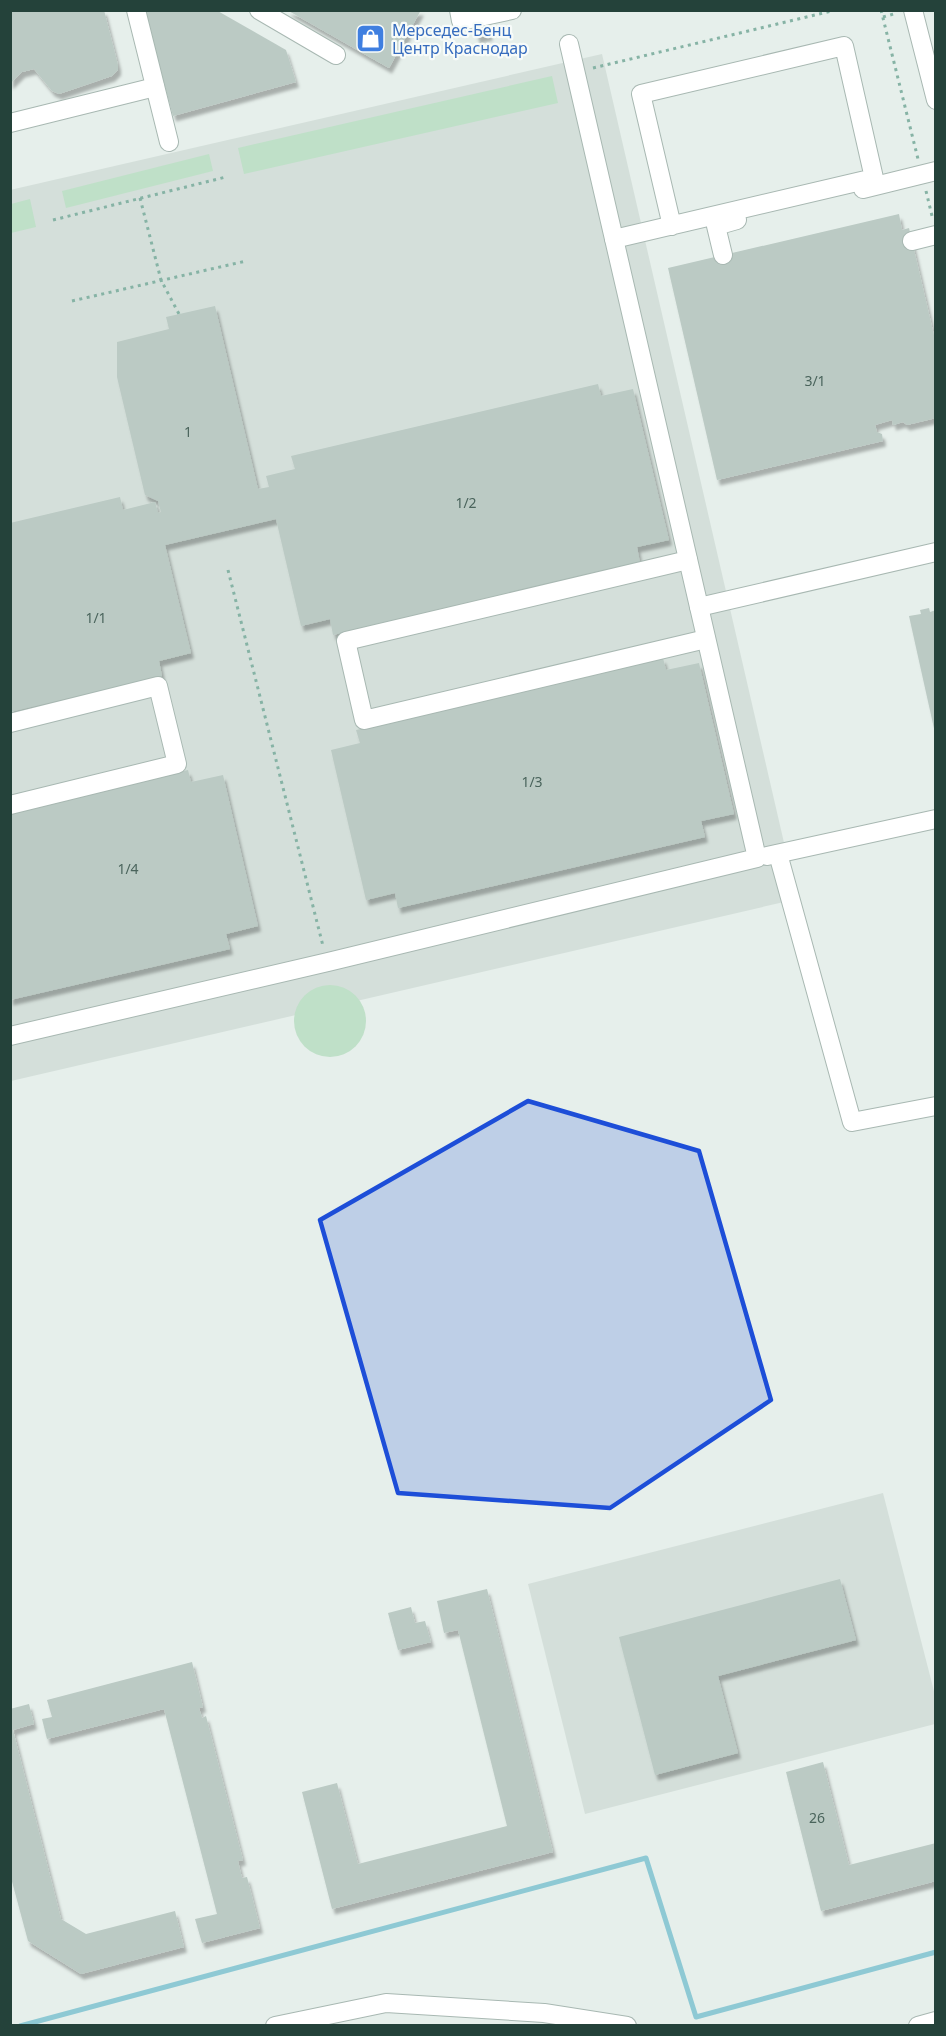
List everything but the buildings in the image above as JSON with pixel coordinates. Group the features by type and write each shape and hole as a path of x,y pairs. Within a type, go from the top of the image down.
{"street":[{"path":"136,10 169,142"},
{"path":"259,10 336,55"},
{"path":"459,10 461,21 512,10"},
{"path":"905,12 936,100"},
{"path":"569,44 757,858"},
{"path":"614,239 672,226 874,178 844,46 641,94 672,226"},
{"path":"10,123 155,87"},
{"path":"723,255 716,226 929,172"},
{"path":"912,241 936,235"},
{"path":"699,607 936,552"},
{"path":"688,561 346,641 364,720 706,639"},
{"path":"10,723 158,687 177,764 10,805"},
{"path":"10,1036 757,858 936,819"},
{"path":"778,854 852,1122 936,1106"},
{"path":"275,2025 386,2003 544,2013 627,2025"},
{"path":"918,2025 936,2021"}],"path":[{"path":"576,72 836,10"},
{"path":"881,10 929,172 936,230"},
{"path":"883,17 905,12"},
{"path":"53,220 226,177"},
{"path":"140,198 161,280 179,314"},
{"path":"72,301 246,261"},
{"path":"228,570 328,962"}],"highlighted area":[{"path":"528,1101 699,1151 771,1400 610,1508 398,1493 320,1220"}],"shaded area":[{"path":"602,54 797,899 11,1081 10,190"},
{"path":"883,1493 935,1695 935,1724 585,1814 528,1584"}],"green space":[{"path":"552,76 558,103 244,174 238,148"},
{"path":"209,154 213,171 66,208 62,191"},
{"path":"30,199 36,227 11,233 11,204"},
{"path":"330,985 350,991 360,1001 366,1021 360,1041 350,1051 330,1057 310,1051 300,1041 294,1021 300,1001 310,991"}],"waterway":[{"path":"20,2026 646,1858 696,2017 936,1952"}],"place":[{"name":"Мерседес-Бенц Центр Краснодар","path":"371,39"}]}
